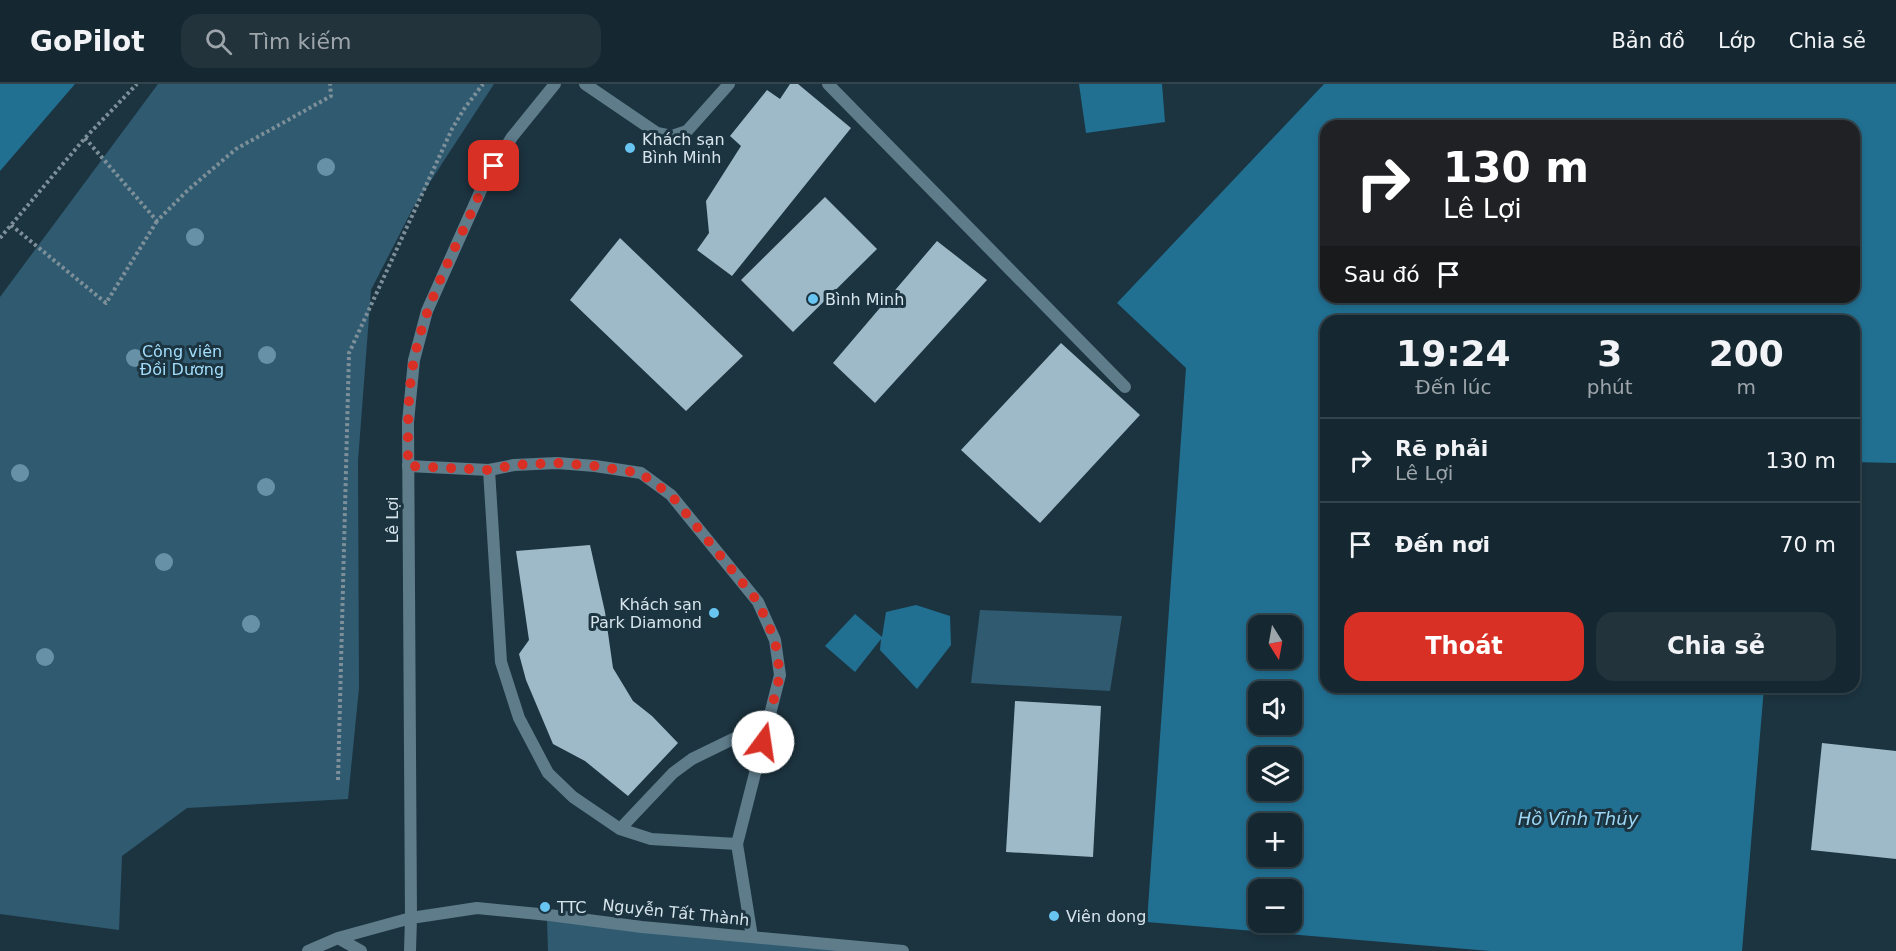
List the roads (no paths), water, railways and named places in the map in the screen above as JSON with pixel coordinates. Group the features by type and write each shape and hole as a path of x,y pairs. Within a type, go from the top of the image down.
{"street":[{"name":"Lê Lợi","path":"410,951 408,466 410,387 414,360 428,310 485,181 529,114 555,84"},
{"path":"585,84 657,133 672,136 687,131 729,84"},
{"path":"828,84 1125,387"},
{"path":"408,466 489,470 514,465 557,463 640,473 671,495 758,602 775,640 780,675 737,844 752,937"},
{"path":"489,470 501,662 519,718 548,773 573,797 620,829 651,839 737,844"},
{"path":"620,829 673,773 692,759 768,722"},
{"name":"Nguyễn Tất Thành","path":"411,918 477,908 903,951"},
{"path":"308,951 338,938 411,918"},
{"path":"338,938 361,951"}],"water":[{"path":"0,84 75,84 0,171"},
{"path":"1079,84 1162,84 1165,122 1086,133"},
{"name":"Hồ Vĩnh Thủy","path":"1324,84 1896,84 1896,463 1860,462 1860,315 1320,315 1320,693 1764,693 1742,951 1490,951 1277,933 1302,933 1302,879 1248,879 1248,931 1147,922 1186,368 1117,303"},
{"path":"916,605 950,616 951,645 917,689 880,650 881,639 855,672 825,646 855,614 882,637 886,612"}],"place":[{"name":"Khách sạn Bình Minh","path":"630,148"},
{"name":"Bình Minh","path":"813,299"},
{"name":"Khách sạn Park Diamond","path":"714,613"},
{"name":"TTC","path":"545,907"},
{"name":"Viên dong","path":"1054,916"}],"park label":[{"name":"Công viên Đồi Dương","path":"182,360"}]}
